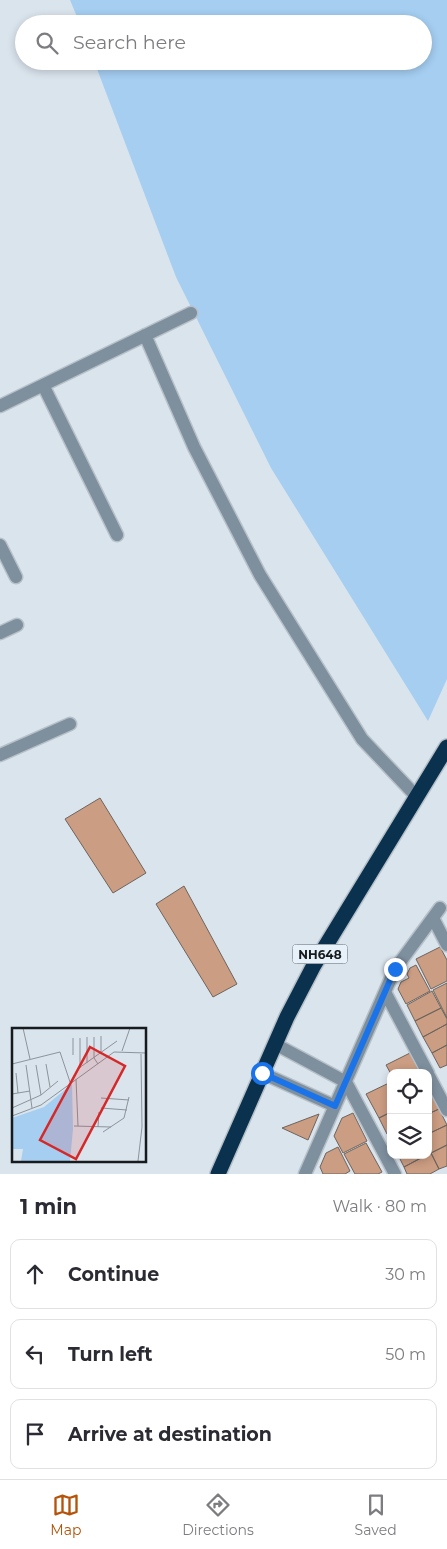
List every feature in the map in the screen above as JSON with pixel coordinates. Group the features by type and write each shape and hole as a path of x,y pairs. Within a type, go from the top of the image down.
{"highway":[{"name":"NH648","path":"218,1174 275,1044 314,965 447,748"}],"street":[{"path":"0,406 191,313"},
{"path":"145,335 194,447 260,575 362,739 417,797"},
{"path":"43,385 117,535"},
{"path":"0,545 16,577"},
{"path":"0,633 17,625"},
{"path":"0,755 70,724"},
{"path":"306,1173 395,969 437,913 447,945"},
{"path":"385,992 426,1069"},
{"path":"275,1044 346,1082 395,1174"},
{"path":"262,1073 335,1106"},
{"path":"432,1081 447,1110"}],"shaded area":[{"path":"70,0 447,0 447,679 428,721 271,468 176,277 97,70 432,70 432,15 76,15"}],"building":[{"path":"100,798 146,873 113,893 65,819"},
{"path":"184,886 237,984 213,997 156,904"},
{"path":"440,947 447,960 447,981 431,989 416,959"},
{"path":"416,965 430,991 406,1004 398,989 401,982 409,978 407,974 410,968"},
{"path":"447,983 447,1018 433,990"},
{"path":"432,991 441,1008 415,1021 407,1005"},
{"path":"441,1008 447,1019 447,1024 423,1037 415,1021"},
{"path":"447,1024 447,1045 432,1053 423,1037"},
{"path":"447,1045 447,1065 440,1068 432,1053"},
{"path":"410,1053 418,1069 388,1069 386,1065"},
{"path":"387,1084 387,1114 379,1118 366,1094"},
{"path":"432,1096 439,1109 432,1112"},
{"path":"439,1109 447,1125 432,1132 432,1114"},
{"path":"353,1113 367,1141 343,1153 334,1136 342,1118"},
{"path":"319,1114 308,1140 282,1128"},
{"path":"387,1114 387,1134 379,1118"},
{"path":"447,1125 447,1145 432,1152 432,1132"},
{"path":"366,1143 382,1172 378,1174 355,1174 344,1154"},
{"path":"447,1145 447,1166 439,1169 432,1152"},
{"path":"338,1147 350,1171 345,1174 323,1174 320,1167 326,1153"},
{"path":"432,1155 439,1169 430,1174 407,1174 404,1167 419,1159 432,1159"},
{"path":"400,1159 419,1159 404,1167"}],"route":[{"path":"262,1073 335,1106 395,969"}]}
